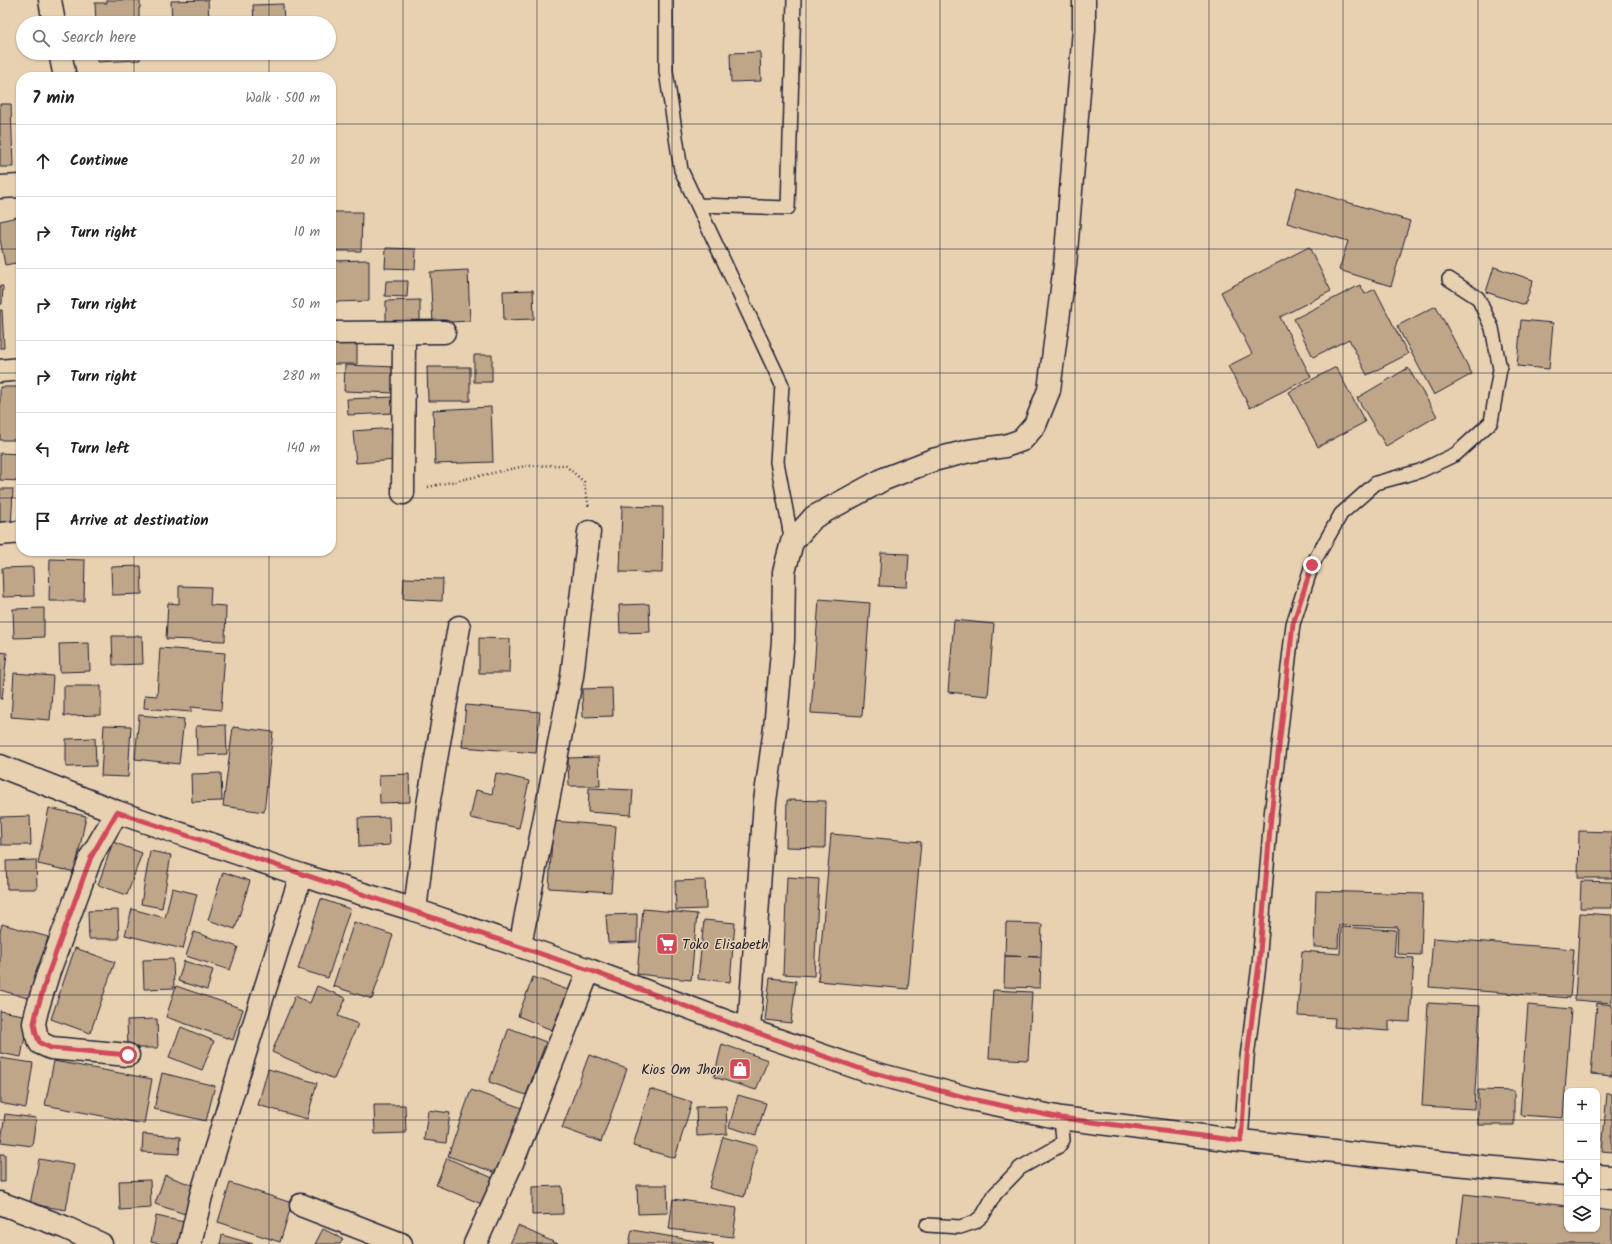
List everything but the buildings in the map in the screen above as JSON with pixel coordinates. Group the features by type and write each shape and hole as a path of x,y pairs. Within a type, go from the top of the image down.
{"street":[{"path":"50,0 53,16"},
{"path":"749,1030 765,801 775,728 783,641 784,572 792,542 814,517 884,479 933,460 969,451 1011,444 1022,440 1035,424 1049,390 1065,266 1084,28 1084,0"},
{"path":"61,60 64,72"},
{"path":"0,187 16,186"},
{"path":"336,333 444,332"},
{"path":"403,493 404,333"},
{"path":"0,371 16,369"},
{"path":"0,534 16,532"},
{"path":"520,946 572,676 588,532"},
{"path":"415,910 428,805 459,627"},
{"path":"0,766 117,812 301,875 415,910 520,946 589,970 749,1030 870,1072 971,1099 1061,1118 1241,1141 1484,1167 1564,1174"},
{"path":"117,812 91,857 48,974 34,1023 36,1034 40,1043 51,1048 128,1055"},
{"path":"190,1244 213,1159 301,875"},
{"path":"475,1244 512,1163 589,970"},
{"path":"1600,1176 1612,1177"},
{"path":"0,1203 64,1227 101,1244"},
{"path":"302,1205 402,1244"}],"lane":[{"path":"666,0 666,71 681,170 782,385 777,462 792,542"},
{"path":"698,205 788,208 794,0"},
{"path":"1241,1141 1247,1057 1259,964 1271,816 1293,624 1312,565 1341,514 1376,483 1420,471 1456,454 1491,422 1500,369 1492,328 1478,298 1449,279"},
{"path":"927,1225 960,1227 975,1222 983,1215 995,1194 1020,1168 1059,1146 1063,1140 1061,1118"}],"path":[{"path":"403,493 525,466 565,465 584,482 589,502 588,532"}],"place":[{"name":"Toko Elisabeth","path":"667,944"},
{"name":"Kios Om Jhon","path":"740,1069"}],"route":[{"path":"128,1055 51,1048 40,1043 36,1034 34,1023 48,974 91,857 117,812 301,875 415,910 520,946 589,970 749,1030 870,1072 971,1099 1061,1118 1241,1141 1247,1057 1259,964 1271,816 1293,624 1312,565"}]}
